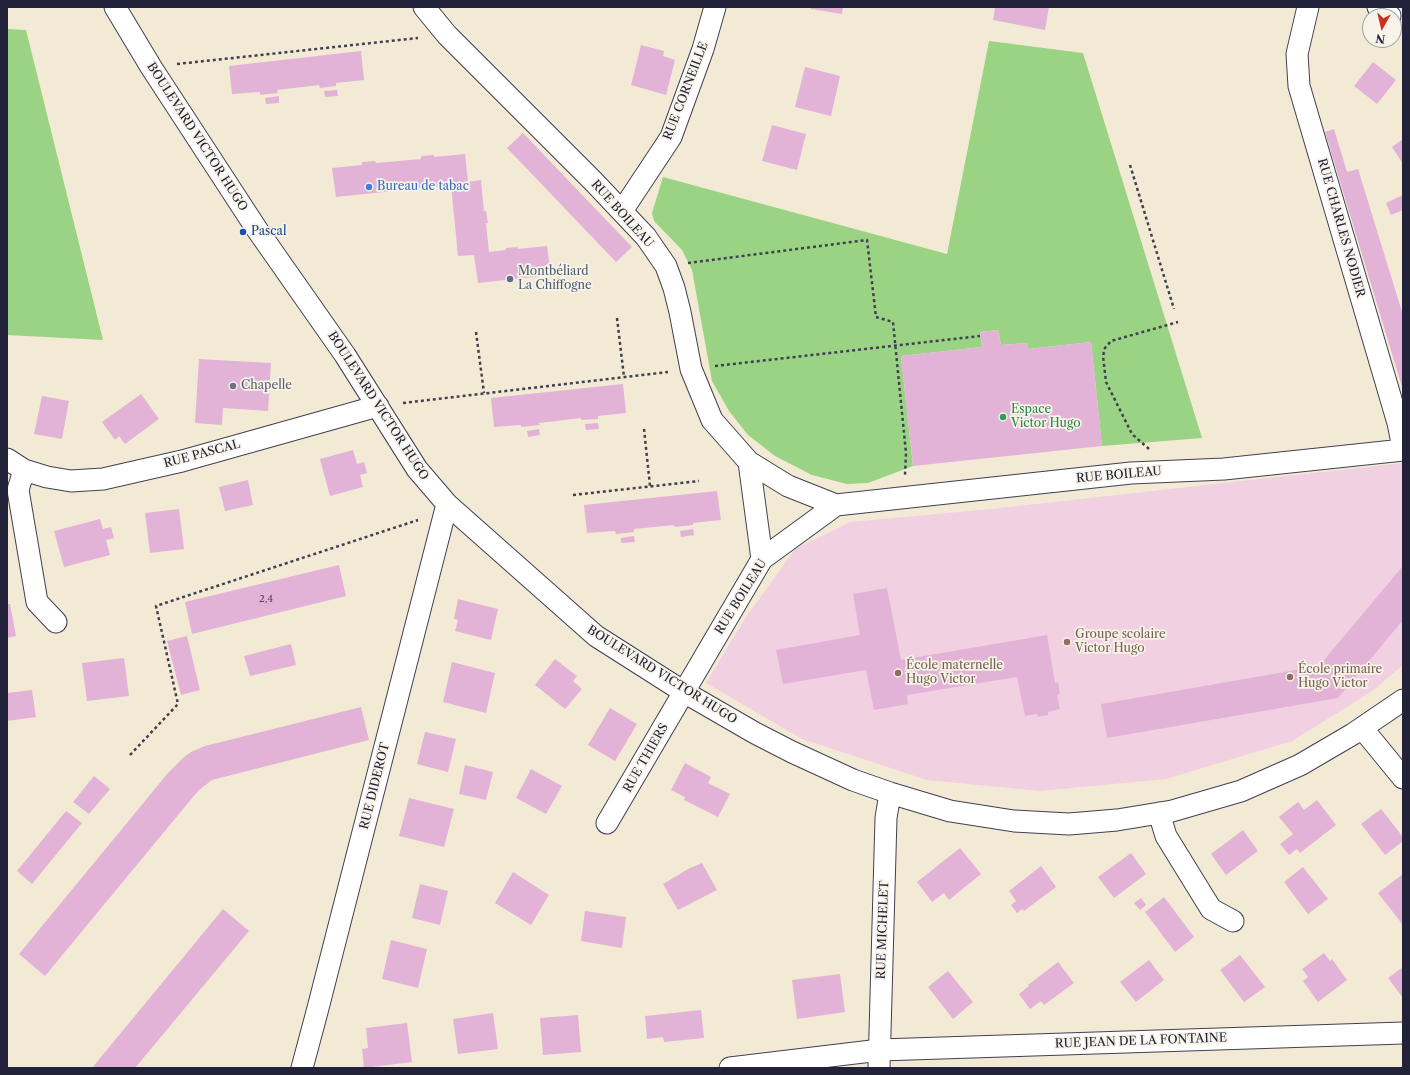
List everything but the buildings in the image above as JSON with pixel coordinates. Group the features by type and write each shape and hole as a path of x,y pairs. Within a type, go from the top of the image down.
{"street":[{"name":"BOULEVARD VICTOR HUGO","path":"115,7 151,67 256,228 345,355 417,469 447,504 596,636 684,692 755,733 787,750 853,780 950,811 1014,821 1068,824 1117,820 1172,811 1241,791 1300,765 1362,728 1403,700"},
{"name":"RUE BOILEAU","path":"424,7 447,35 646,237 666,266 674,288 691,369 712,420 749,462 788,486 836,505 1131,473 1224,469 1403,449"},
{"name":"RUE CORNEILLE","path":"622,211 671,137 703,49 715,7"},
{"name":"RUE CHARLES NODIER","path":"1308,7 1297,54 1299,86 1396,416 1403,449"},
{"name":"RUE PASCAL","path":"7,459 24,470 47,477 71,481 96,480 182,461 378,406"},
{"path":"749,462 762,559"},
{"path":"24,470 18,490 37,602 56,622"},
{"name":"RUE DIDEROT","path":"302,1068 447,504"},
{"name":"RUE BOILEAU","path":"684,692 762,559 836,505"},
{"name":"RUE THIERS","path":"607,824 684,692"},
{"path":"1362,728 1403,778"},
{"name":"RUE MICHELET","path":"880,1059 886,818 890,793"},
{"path":"1159,813 1166,836 1211,909 1233,921"},
{"name":"RUE JEAN DE LA FONTAINE","path":"730,1068 1403,1033"}],"path":[{"path":"151,67 447,35"},
{"path":"1130,165 1174,309"},
{"path":"666,266 867,240 876,317 893,322 906,453 905,478"},
{"path":"617,318 624,377"},
{"path":"1162,472 1151,450 1132,434 1106,382 1103,356 1105,348 1112,342 1178,322"},
{"path":"476,332 484,393"},
{"path":"378,406 980,336"},
{"path":"644,429 650,486"},
{"path":"572,495 699,481"},
{"path":"130,755 178,704 156,606 424,518"}],"shaded area":[{"name":"Groupe scolaire Victor Hugo","path":"1403,463 1403,665 1371,692 1292,741 1166,779 1040,791 927,780 802,739 706,683 744,620 795,549 850,522 991,509"}],"green space":[{"path":"7,29 26,30 103,340 7,335"},
{"path":"989,41 1083,53 1202,438 1102,446 1091,342 1028,349 1027,343 1001,345 998,330 980,332 982,347 901,356 913,466 868,483 847,484 812,475 775,456 748,435 729,411 712,381 692,270 682,250 654,221 652,213 663,177 947,254"}],"place":[{"name":"Bureau de tabac","path":"369,187"},
{"name":"Pascal","path":"243,232"},
{"name":"Montbéliard La Chiffogne","path":"510,279"},
{"name":"Chapelle","path":"233,386"},
{"name":"Espace Victor Hugo","path":"1003,417"},
{"name":"Groupe scolaire Victor Hugo","path":"1067,642"},
{"name":"École maternelle Hugo Victor","path":"898,673"},
{"name":"École primaire Hugo Victor","path":"1290,677"}]}
